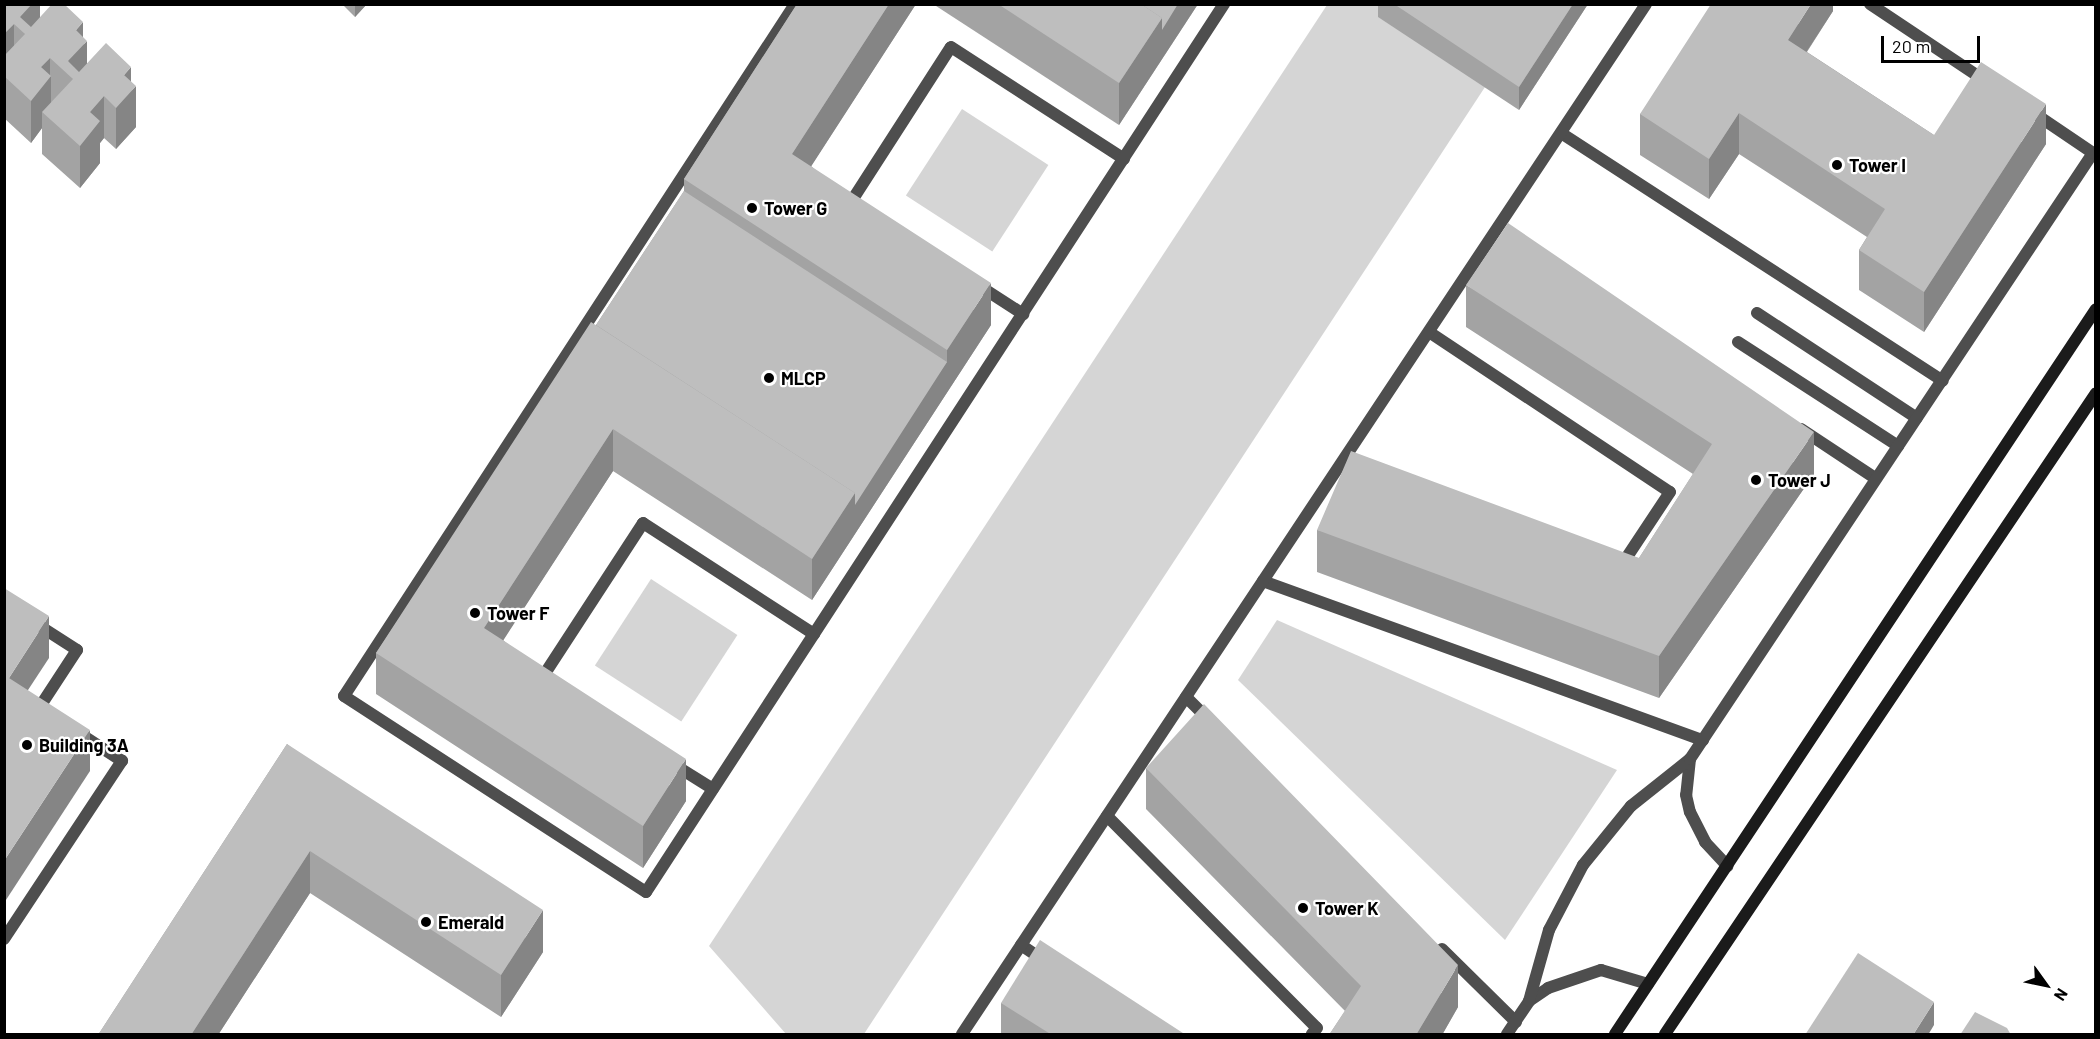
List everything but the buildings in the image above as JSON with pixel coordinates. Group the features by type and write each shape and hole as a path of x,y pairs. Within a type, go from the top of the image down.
{"street":[{"path":"795,4 344,696 646,892 1224,4"},
{"path":"962,1035 1263,581 1349,462 1429,332 1503,231 1561,133 1647,4"},
{"path":"1870,4 1996,88"},
{"path":"870,215 851,202 951,47 1124,159"},
{"path":"1507,1035 1529,1001 1549,930 1583,864 1631,806 1690,759 2093,153 2025,107"},
{"path":"1561,133 1943,381"},
{"path":"965,277 1023,314"},
{"path":"1615,1035 2096,309"},
{"path":"1757,314 1917,418"},
{"path":"1429,332 1670,492 1623,563 1601,555"},
{"path":"1738,342 1898,446"},
{"path":"1665,1035 2096,393"},
{"path":"1786,419 1875,478"},
{"path":"562,691 542,678 643,523 814,634"},
{"path":"1263,581 1702,740"},
{"path":"4,939 122,761 39,708 77,650 23,615"},
{"path":"1186,697 1220,731"},
{"path":"662,756 712,789"},
{"path":"1690,759 1686,795 1690,812 1705,842 1727,866"},
{"path":"1107,816 1317,1028 1312,1035"},
{"path":"1431,938 1516,1022"},
{"path":"1021,945 1061,971"},
{"path":"1529,1001 1548,988 1601,970 1648,984"}],"shaded area":[{"path":"1327,5 1387,5 1485,87 864,1034 786,1034 709,946"},
{"path":"962,109 1048,165 992,251 906,195"},
{"path":"651,579 737,635 681,721 595,665"},
{"path":"1277,620 1617,770 1505,940 1238,680"}],"place":[{"name":"Tower I","path":"1837,165"},
{"name":"Tower G","path":"752,208"},
{"name":"MLCP","path":"769,378"},
{"name":"Tower J","path":"1756,480"},
{"name":"Tower F","path":"475,613"},
{"name":"Building 3A","path":"27,745"},
{"name":"Tower K","path":"1303,908"},
{"name":"Emerald","path":"426,922"}]}
